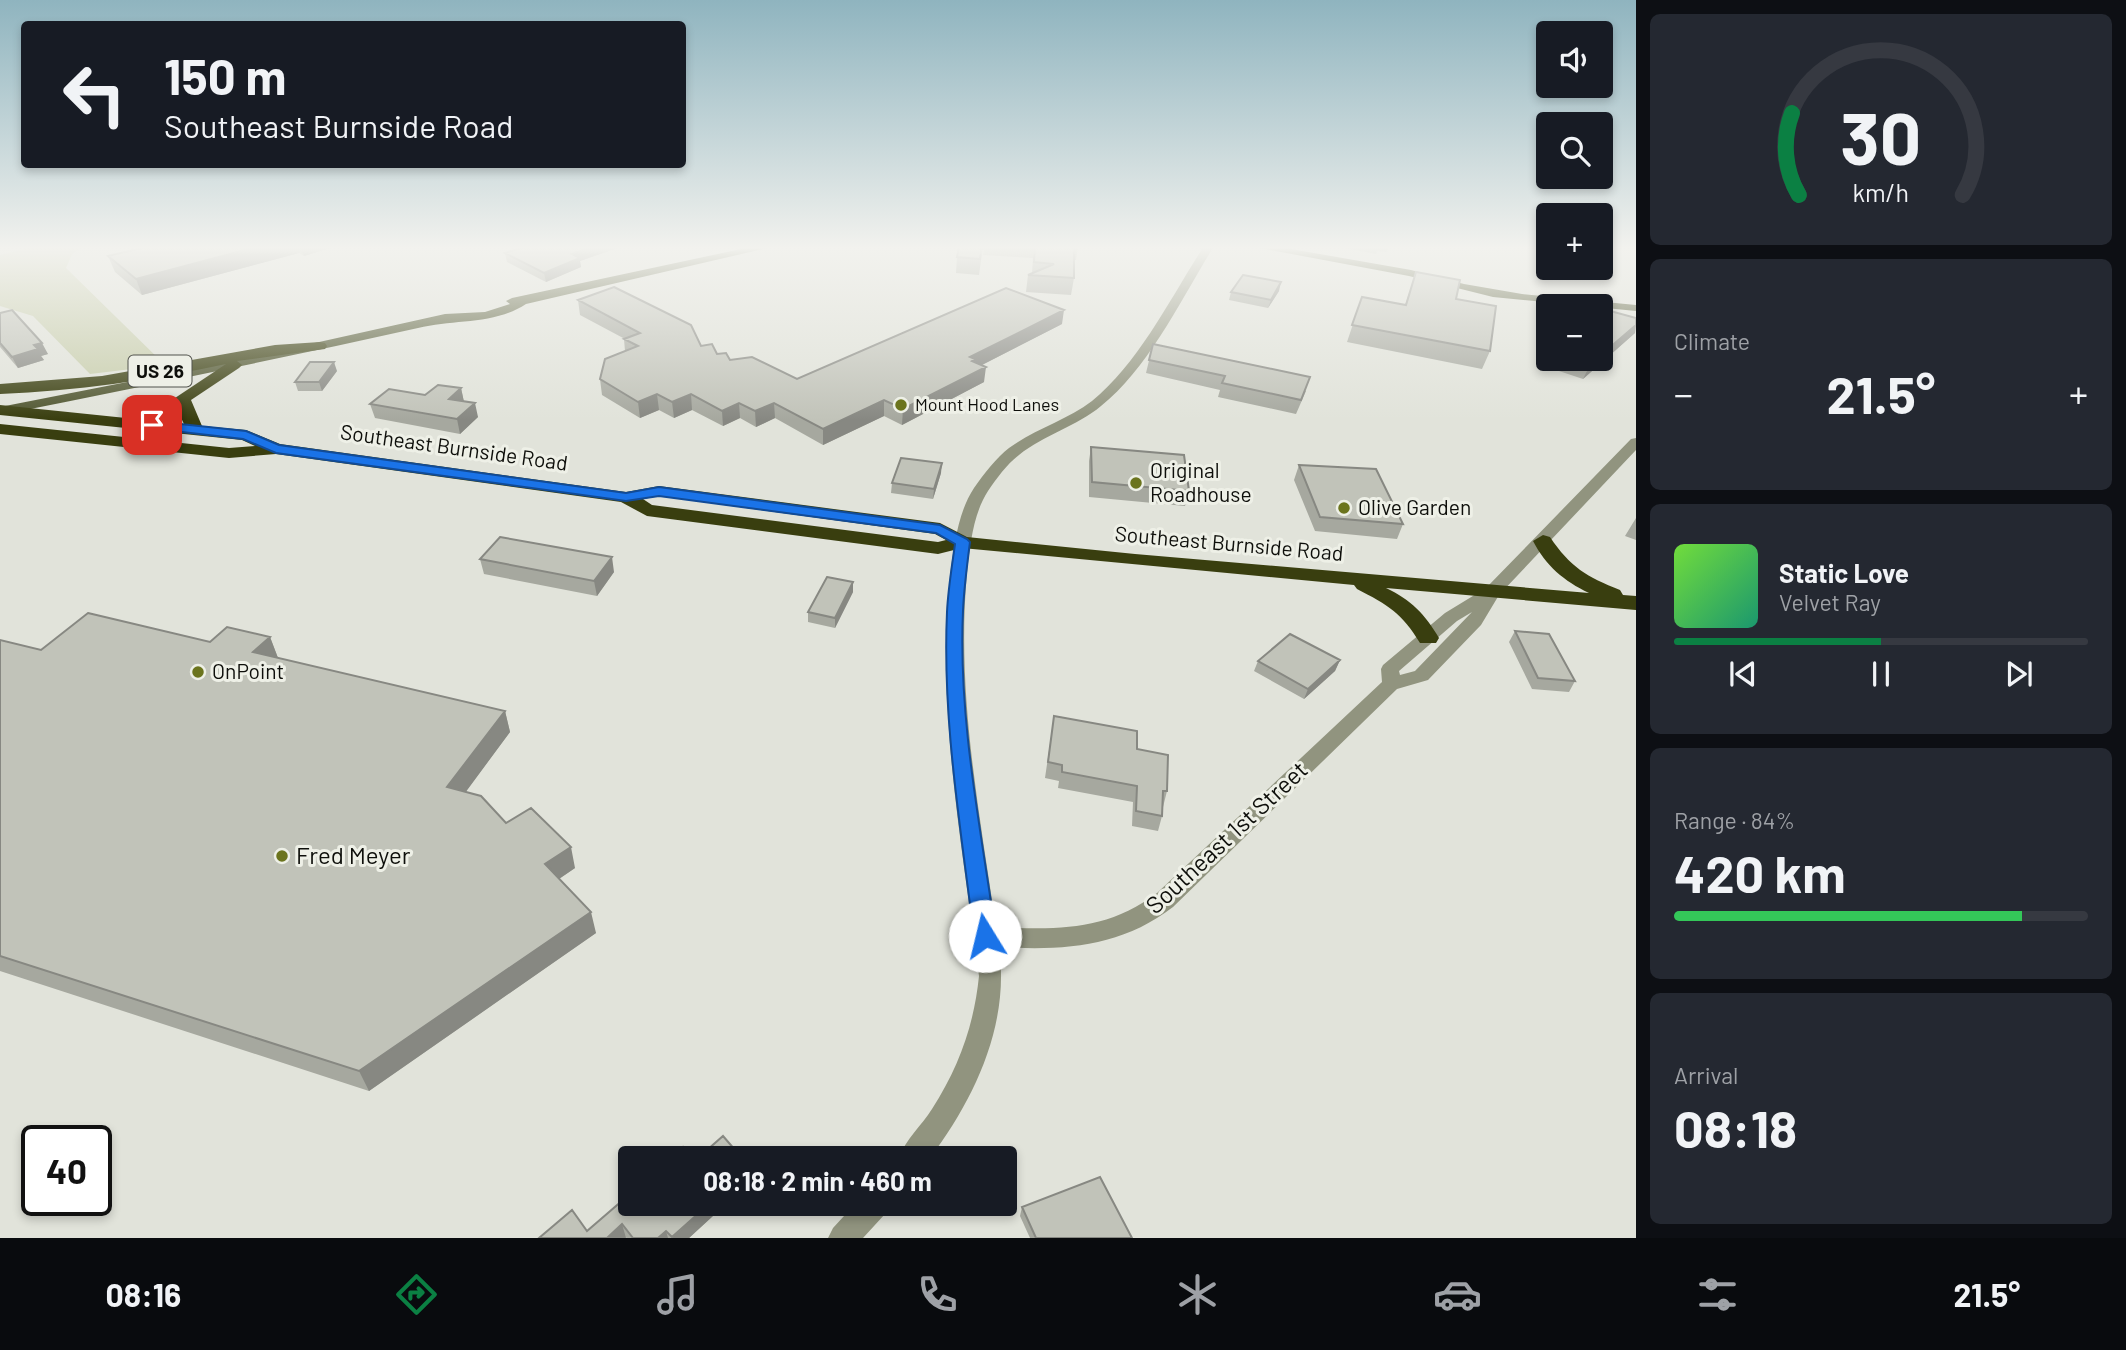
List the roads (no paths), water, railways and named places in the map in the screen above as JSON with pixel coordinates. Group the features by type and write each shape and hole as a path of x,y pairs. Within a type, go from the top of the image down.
{"highway":[{"name":"US 26","path":"0,389 113,379 288,346 320,346"},
{"path":"195,430 182,403 183,398 234,365"},
{"name":"Southeast Burnside Road","path":"1,410 246,435 276,449"},
{"name":"Southeast Burnside Road","path":"0,429 229,453 276,449 626,497 647,510 938,548 962,542 1352,580 1634,603"},
{"path":"1544,541 1548,553 1564,570 1599,590 1634,603"},
{"path":"1352,580 1406,607 1417,617 1428,638"}],"main road":[{"name":"US 26","path":"1,410 234,365 445,318 477,317 513,308 518,304"}],"street":[{"path":"922,1146 946,1112 970,1063 991,994 955,684 955,611 962,542 981,491 1000,465 1013,452 1095,405 1115,389 1126,377 1172,304"},
{"name":"Southeast 1st Street","path":"1391,684 1390,669 1451,617 1492,592 1544,541 1636,442"},
{"name":"Southeast 1st Street","path":"985,936 1060,938 1116,928 1138,920 1186,883 1227,839 1391,684 1421,676 1475,621 1492,592"},
{"path":"842,1238 863,1216"}],"place":[{"name":"Mount Hood Lanes","path":"901,405"},
{"name":"Original Roadhouse","path":"1136,483"},
{"name":"Olive Garden","path":"1344,508"},
{"name":"OnPoint","path":"198,672"},
{"name":"Fred Meyer","path":"282,856"}]}
